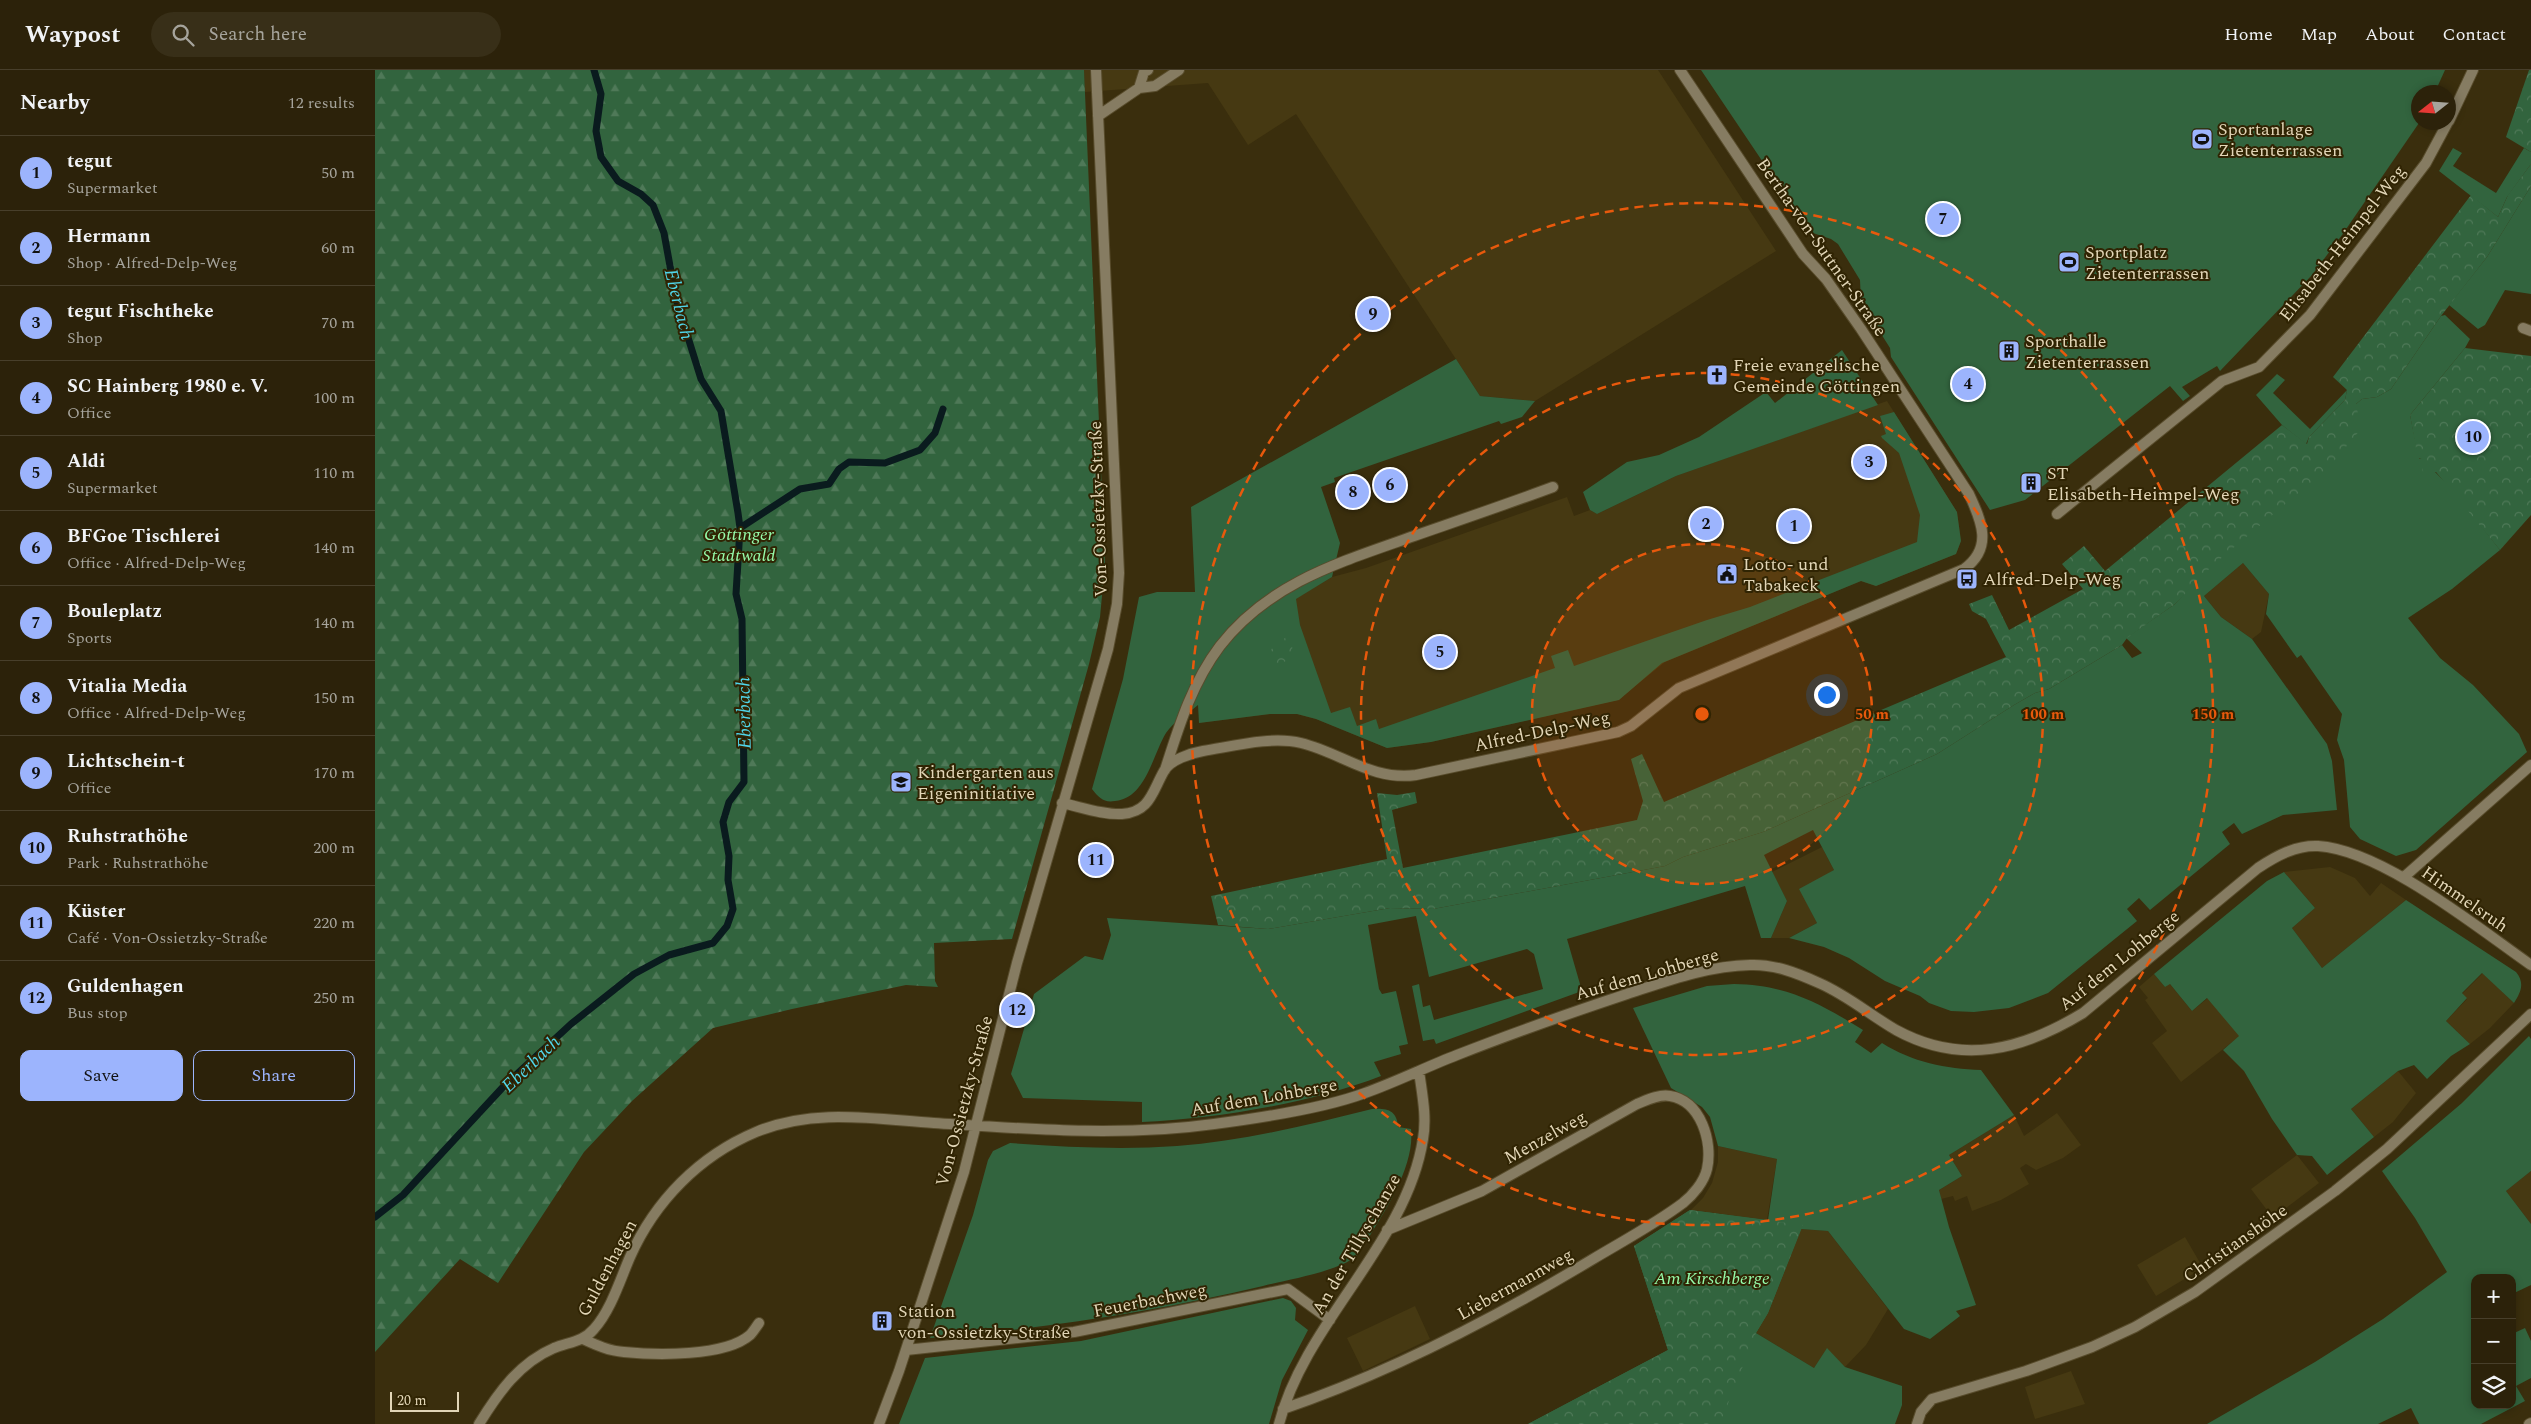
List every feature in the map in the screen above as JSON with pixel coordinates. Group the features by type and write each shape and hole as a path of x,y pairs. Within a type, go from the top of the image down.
{"street":[{"name":"Von-Ossietzky-Straße","path":"879,1424 906,1350 964,1172 1017,963 1108,649 1117,604 1119,573 1096,70"},
{"path":"1139,88 1144,72 1148,70"},
{"path":"1098,116 1139,88 1155,86 1179,70"},
{"name":"Bertha-von-Suttner-Straße","path":"1680,70 1803,254 1826,279 1861,329 1969,494 1981,526 1981,550"},
{"name":"Elisabeth-Heimpel-Weg","path":"2456,105 2473,70"},
{"name":"Elisabeth-Heimpel-Weg","path":"2057,514 2222,381 2259,367 2310,315 2426,163 2444,130"},
{"path":"1062,803 1106,813 1123,814 1135,811 1148,803 1165,770 1182,717 1203,672 1237,627 1277,594 1299,580 1346,561 1553,487"},
{"name":"Alfred-Delp-Weg","path":"1165,770 1193,753 1284,741 1314,747 1372,772 1389,776 1409,776 1618,732 1631,726 1675,690 1964,569 1975,562 1981,550"},
{"path":"2404,878 2531,766"},
{"name":"Auf dem Lohberge","path":"975,1125 1118,1132 1208,1125 1271,1116 1361,1095 1595,1004 1671,980 1713,968 1755,964 1793,971 1838,991 1897,1030 1930,1045 1961,1052 2009,1046 2061,1026 2083,1012 2258,868 2275,857 2296,849 2318,846 2346,852 2404,878"},
{"name":"Himmelsruh","path":"2404,878 2531,965"},
{"name":"Christianshöhe","path":"1917,1424 1921,1412 1932,1399 2026,1371 2092,1347 2135,1327 2195,1292 2335,1191 2387,1149 2531,1014"},
{"name":"An der Tillyschanze","path":"1279,1424 1283,1409 1297,1379 1330,1320 1387,1230 1403,1201 1416,1170 1423,1138 1425,1113 1419,1071"},
{"name":"Menzelweg","path":"1387,1230 1483,1191 1637,1104 1655,1097 1670,1096 1687,1104 1700,1118 1706,1133"},
{"name":"Guldenhagen","path":"479,1424 499,1394 522,1368 555,1348 583,1339 596,1327 604,1314 637,1241 671,1193 700,1165 734,1142 777,1125 821,1116 975,1125"},
{"name":"Liebermannweg","path":"1283,1409 1367,1378 1484,1320 1557,1281 1667,1214 1697,1190 1707,1171 1709,1153 1706,1133"},
{"name":"Feuerbachweg","path":"906,1350 1073,1332 1288,1289 1330,1320"},
{"path":"583,1339 603,1348 623,1352 684,1353 714,1350 735,1343 749,1336 759,1323"}],"shaded area":[{"path":"1084,70 1658,70 1776,251 1535,401 1480,396 1296,114 1248,145 1208,83 1085,92"},
{"path":"1887,401 1957,512 1961,541 1956,554 1876,586 1861,581 1665,662 1618,700 1431,742 1387,748 1316,719 1297,714 1270,714 1199,723 1271,613 1332,577 1366,568 1567,497 1574,516 1590,510 1597,514 1676,476"},
{"path":"2243,563 2269,594 2261,632 2252,639 2221,617 2204,596"},
{"path":"1822,847 1834,870 1802,893 1817,923 1789,938 1771,938 1787,901 1772,872"},
{"path":"2330,867 2355,878 2370,896 2381,883 2406,900 2322,968 2292,928 2315,908 2284,872"},
{"path":"2483,973 2514,1003 2490,1028 2470,1044 2446,1021 2467,999 2462,994"},
{"path":"2154,974 2165,987 2169,983 2192,1011 2208,998 2240,1036 2181,1082 2152,1043 2167,1031 2145,1000 2148,998 2139,987"},
{"path":"2398,1071 2416,1093 2393,1122 2374,1137 2351,1109"},
{"path":"2057,1113 2081,1145 2063,1158 2036,1170 2026,1164 2020,1168 2029,1184 2001,1200 1972,1211 1967,1196 1955,1201 1953,1196 1941,1199 1939,1190 1962,1176 1949,1155 2014,1115 2024,1136"},
{"path":"1718,1146 1777,1159 1767,1220 1691,1210 1703,1198 1712,1183 1718,1162"},
{"path":"2297,1155 2319,1183 2273,1218 2251,1189"},
{"path":"2531,1171 2531,1224 2506,1191"},
{"path":"1801,1229 1828,1231 1888,1309 1866,1345 1845,1367 1827,1349 1814,1368 1756,1333 1768,1313"},
{"path":"2185,1237 2203,1268 2156,1296 2137,1265"},
{"path":"1415,1306 1430,1339 1363,1371 1347,1338"},
{"path":"2071,1371 2085,1404 2035,1419 2025,1387"}],"green space":[{"name":"Göttinger Stadtwald","path":"375,70 1084,70 1105,564 1100,617 1089,664 1012,939 934,943 935,981 938,987 906,985 713,1028 632,1101 584,1152 498,1283 460,1259 375,1352"},
{"name":"Sportplatz Zietenterrassen","path":"1701,70 2445,70 2438,85 2411,85 2411,130 2414,130 2312,275 2220,371 2217,366 2182,387 2190,396 2183,401 2170,386 2025,500 1990,510 1891,357 1890,348 1861,302 1860,280 1838,244 1831,239 1810,232"},
{"path":"2529,70 2531,70 2531,152 2506,137"},
{"path":"2453,148 2462,153 2453,166 2496,193 2524,148 2531,152 2531,164 2507,197 2498,217 2439,171"},
{"path":"2531,164 2531,186 2487,257 2441,316 2391,389 2377,397 2362,399 2356,404 2361,429 2329,467 2212,566 2175,604 2127,638 2122,645 2049,689 2035,693 2014,705 1937,754 1763,832 1683,857 1665,866 1433,909 1390,908 1268,929 1218,925 1211,896 1387,859 1377,793 1397,795 1415,792 1417,803 1392,810 1403,868 1637,820 1643,801 1631,759 1642,754 1664,802 2006,657 1986,619 1972,611 1969,604 1992,595 2009,630 2083,589 2062,564 2084,546 2105,571 2282,425 2307,444 2309,437 2345,400 2347,390 2333,377 2471,195 2498,217 2508,195"},
{"path":"2531,186 2531,294 2505,290 2485,325 2478,329 2449,305 2487,257"},
{"path":"2445,315 2470,339 2465,348 2410,415 2419,459 2421,458 2452,489 2500,550 2452,589 2408,618 2440,658 2473,685 2519,734 2527,752 2416,850 2396,856 2360,839 2350,827 2344,760 2337,740 2342,714 2301,655 2297,658 2266,614 2269,594 2243,563 2204,596 2221,617 2252,639 2327,744 2332,761 2337,810 2283,815 2242,834 2234,823 2222,832 2230,844 2150,910 2139,898 2127,909 2137,921 2048,993 2009,1008 1974,1012 1951,1011 1929,1003 1920,996 1885,981 1849,958 1824,947 1789,938 1817,923 1799,889 1834,870 1813,830 1764,855 1787,901 1771,938 1761,938 1745,886 1567,939 1582,991 1436,1044 1434,1039 1423,1041 1412,986 1419,984 1423,1007 1430,1005 1434,1020 1543,989 1534,954 1527,949 1429,977 1416,916 1368,925 1379,989 1382,994 1396,991 1408,1044 1399,1046 1401,1054 1374,1062 1381,1076 1354,1086 1263,1108 1200,1117 1142,1122 1142,1102 1023,1098 1011,1074 1034,994 1085,956 1103,960 1111,935 1107,918 1268,929 1390,908 1433,909 1665,866 1683,857 1763,832 1937,754 2014,705 2035,693 2049,689 2122,645 2132,658 2142,653 2126,638 2175,604 2356,404 2362,399 2377,397 2391,389 2441,316"},
{"path":"2465,348 2531,356 2531,515 2500,550 2436,472 2423,473 2421,458 2418,459 2410,415"},
{"path":"1842,350 1878,405 1676,476 1597,514 1590,510 1583,492 1627,462 1659,455 1699,437 1766,392 1775,403"},
{"path":"1456,359 1480,396 1535,401 1522,417 1501,424 1499,421 1334,478 1335,482 1321,487 1340,543 1332,577 1296,599 1300,625 1331,713 1350,707 1357,726 1376,719 1379,729 1555,668 1551,656 1568,650 1574,666 1750,607 1917,542 1920,515 1899,453 1881,436 1886,434 1880,416 1894,412 1957,512 1961,541 1956,554 1876,586 1861,581 1662,663 1619,700 1431,742 1387,748 1316,719 1297,714 1270,714 1199,723 1198,705 1177,721 1166,733 1147,774 1134,792 1126,798 1115,801 1108,801 1099,797 1092,789 1123,679 1139,597 1157,592 1195,592 1191,507"},
{"path":"2277,374 2285,380 2273,393 2310,429 2347,390 2345,400 2309,437 2306,444 2282,425 2256,395"},
{"path":"1291,633 1293,657 1275,667 1269,651"},
{"path":"2284,872 2315,908 2292,928 2322,968 2406,900 2516,972 2521,984 2514,1003 2482,973 2462,993 2467,998 2446,1021 2470,1044 2451,1056 2427,1079 2414,1065 2398,1071 2351,1109 2374,1137 2327,1175 2312,1156 2297,1155 2272,1119 2244,1071 2223,1050 2239,1036 2207,998 2192,1011 2170,984 2165,987 2154,974 2267,881"},
{"path":"1734,984 1771,988 1802,997 1817,1004 1863,1030 1855,1042 1871,1053 1882,1043 1917,1060 1942,1066 1981,1070 2014,1115 1949,1155 1962,1176 1939,1190 1949,1227 1976,1305 1956,1311 1960,1316 1930,1339 1904,1329 1828,1231 1801,1229 1768,1313 1756,1333 1814,1368 1827,1348 1845,1367 1902,1386 1902,1405 1895,1424 1528,1424 1668,1350 1634,1246 1690,1210 1768,1220 1777,1159 1718,1146 1710,1117 1702,1107 1671,1088 1633,1008 1707,986"},
{"path":"2529,1036 2531,1039 2531,1171 2506,1191 2531,1224 2531,1285 2516,1292 2516,1274 2471,1274 2471,1409 2510,1409 2481,1424 2419,1424 2411,1408 2378,1424 2207,1424 2315,1362 2383,1319 2447,1272 2415,1218 2382,1171 2462,1103"},
{"path":"1372,1109 1390,1111 1396,1117 1398,1127 1411,1129 1409,1157 1398,1185 1376,1225 1358,1254 1345,1263 1322,1272 1298,1278 1139,1312 1014,1330 930,1338 973,1215 988,1160 993,1151 1010,1143 1114,1148 1202,1144 1276,1132"},
{"name":"Am Kirschberge","path":"1690,1210 1803,1225 1768,1313 1756,1333 1720,1424 1528,1424 1668,1350 1634,1246"},
{"path":"1283,1298 1291,1301 1296,1308 1295,1320 1308,1330 1282,1380 1269,1424 899,1424 925,1358 1081,1341"},
{"path":"2525,1328 2531,1341 2531,1378 2516,1386 2516,1332"},
{"path":"2516,1386 2525,1401 2516,1406"}],"waterway":[{"name":"Eberbach","path":"375,1217 403,1195 504,1086 571,1024 634,974 669,955 713,943 727,926 733,909 728,880 729,856 723,822 729,802 744,782 742,619 736,594 740,528 738,513 721,411 701,379 676,299 664,233 653,205 641,194 618,181 601,157 596,131 601,94 594,70"},
{"path":"740,528 800,489 829,484 839,469 849,462 885,463 920,450 935,433 943,409"}],"place":[{"name":"Sportanlage Zietenterrassen","path":"2202,139"},
{"name":"Bouleplatz","path":"1943,219"},
{"name":"Sportplatz Zietenterrassen","path":"2069,262"},
{"name":"Lichtschein-t","path":"1373,314"},
{"name":"Sporthalle Zietenterrassen","path":"2009,351"},
{"name":"Freie evangelische Gemeinde Göttingen","path":"1717,375"},
{"name":"SC Hainberg 1980 e. V.","path":"1968,384"},
{"name":"Ruhstrathöhe","path":"2473,437"},
{"name":"tegut Fischtheke","path":"1869,462"},
{"name":"ST Elisabeth-Heimpel-Weg","path":"2031,483"},
{"name":"BFGoe Tischlerei","path":"1390,485"},
{"name":"Vitalia Media","path":"1353,492"},
{"name":"Hermann","path":"1706,524"},
{"name":"tegut","path":"1794,526"},
{"name":"Lotto- und Tabakeck","path":"1727,574"},
{"name":"Alfred-Delp-Weg","path":"1967,579"},
{"name":"Aldi","path":"1440,652"},
{"name":"Kindergarten aus Eigeninitiative","path":"901,782"},
{"name":"Küster","path":"1096,860"},
{"name":"Guldenhagen","path":"1017,1010"},
{"name":"Station von-Ossietzky-Straße","path":"882,1321"}]}
